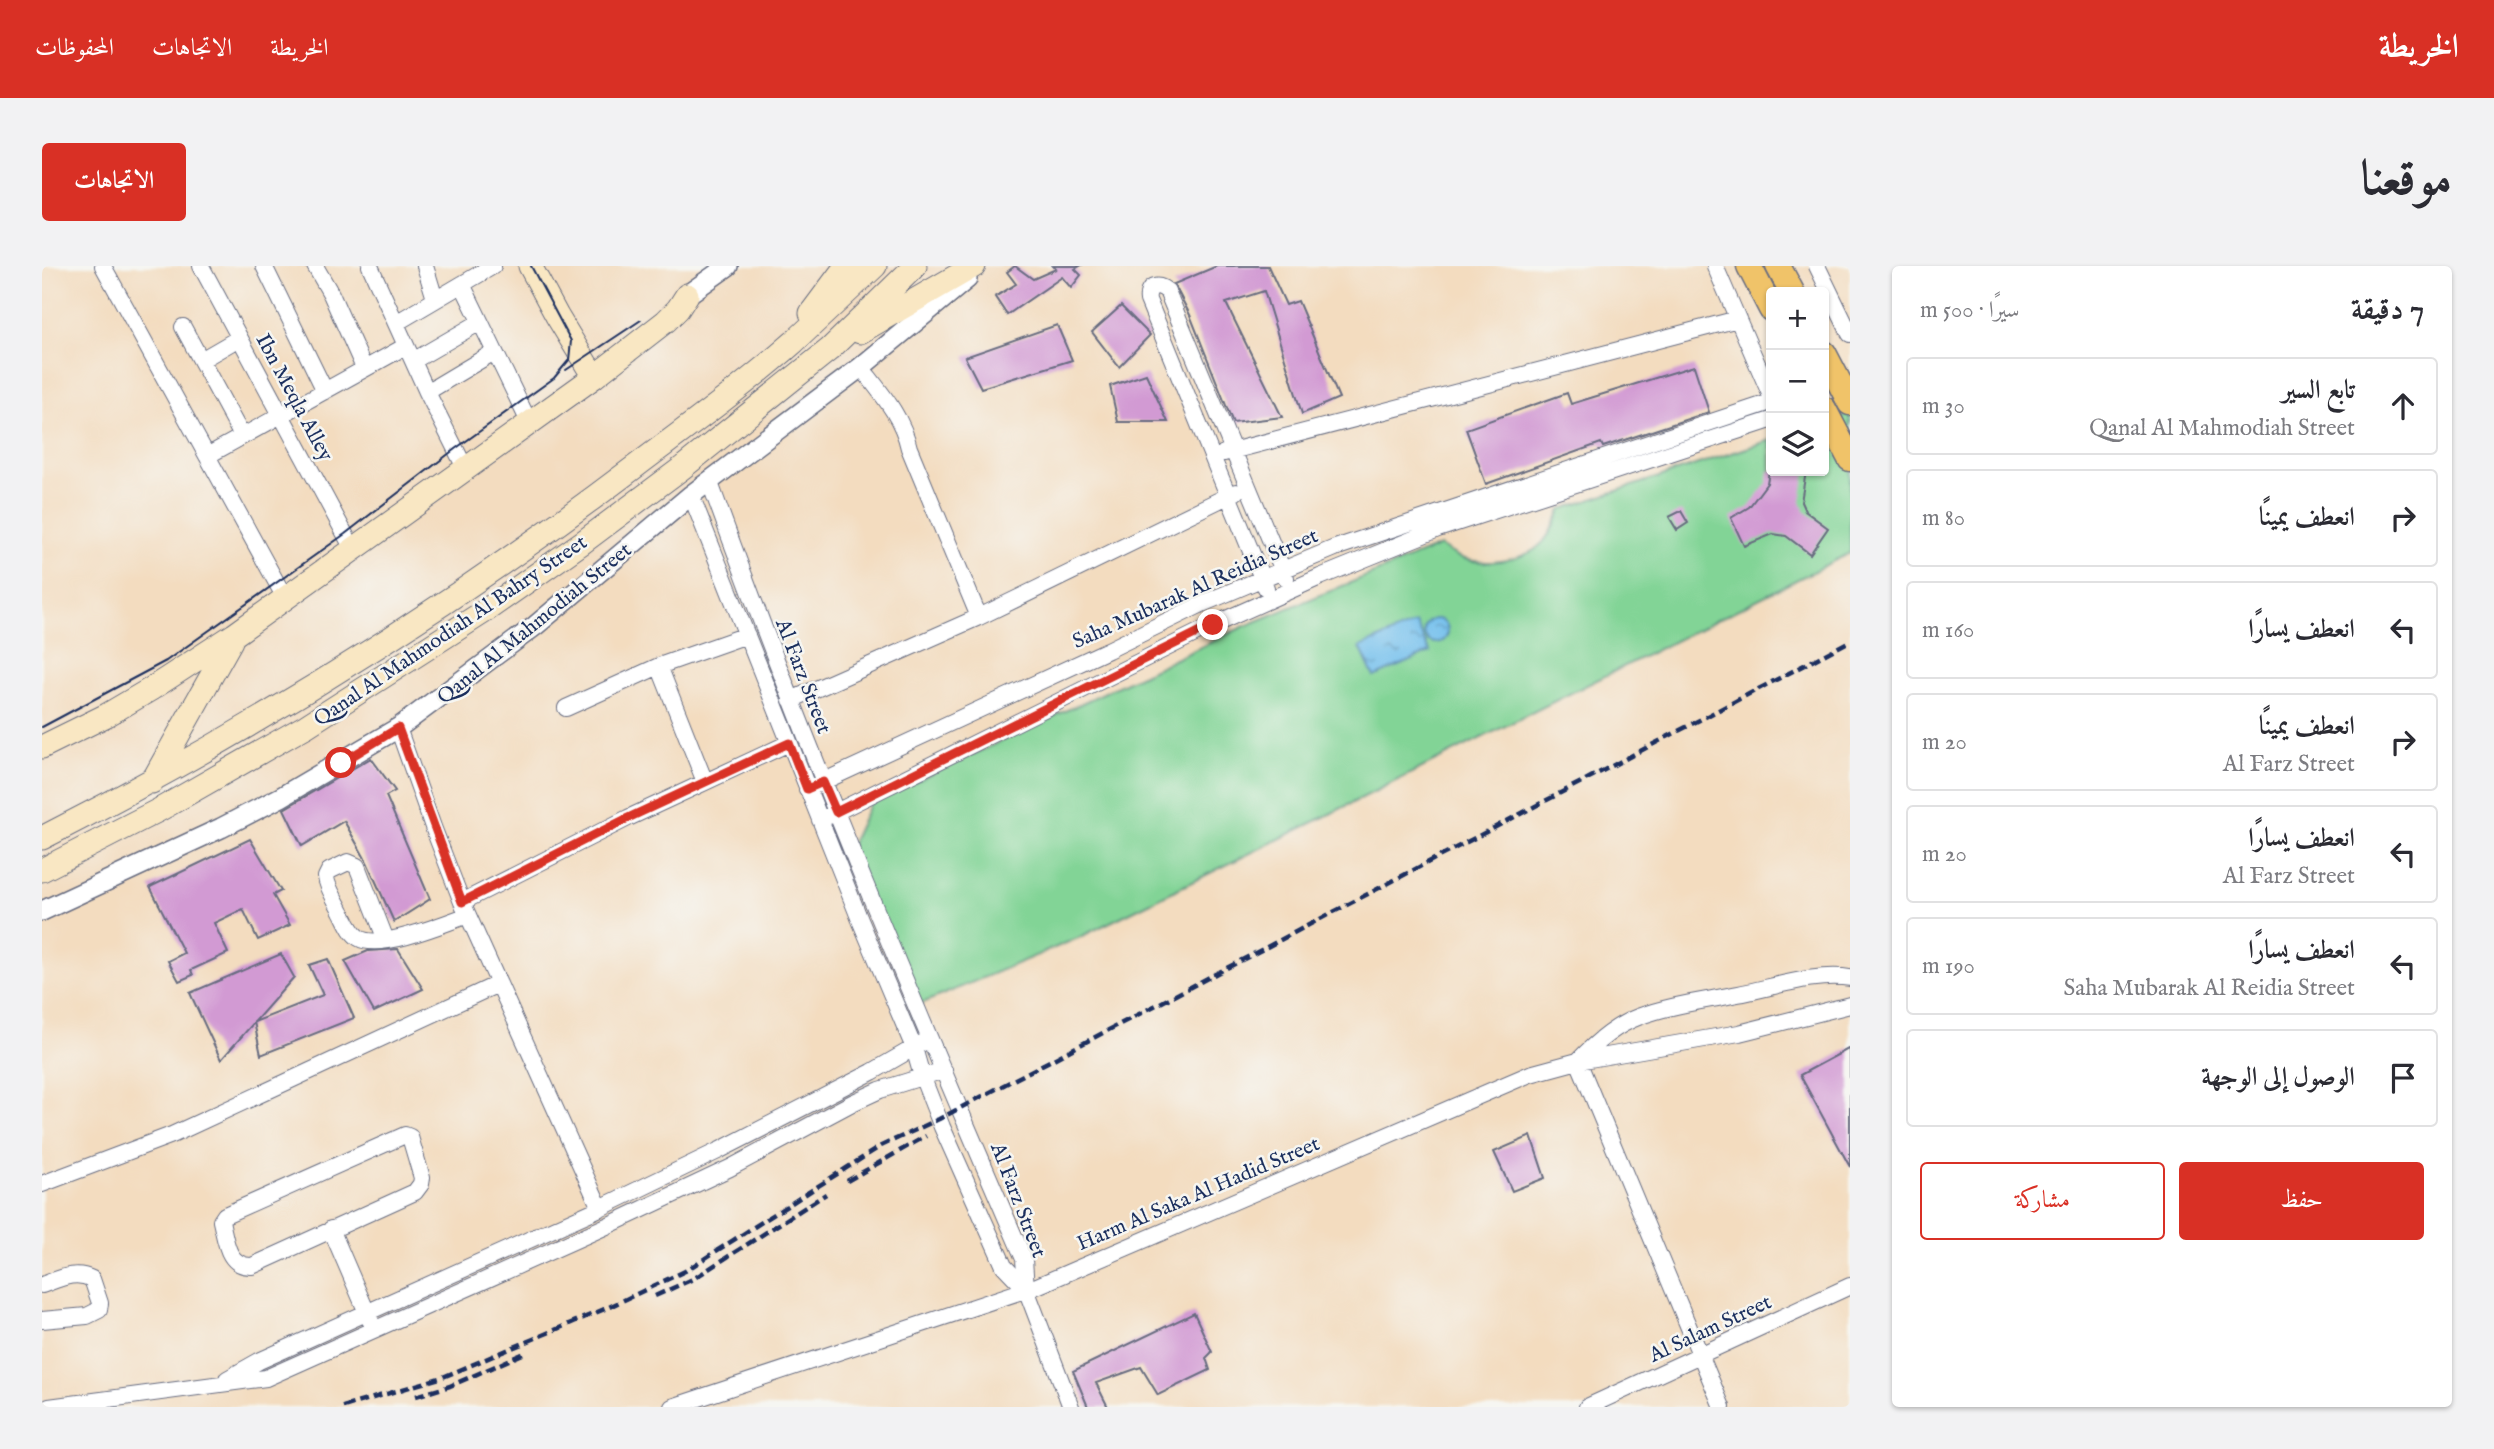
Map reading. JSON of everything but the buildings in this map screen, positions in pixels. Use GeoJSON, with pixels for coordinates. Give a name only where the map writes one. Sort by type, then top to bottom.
{"type":"FeatureCollection","features":[{"type":"Feature","properties":{"kind":"main road"},"geometry":{"type":"LineString","coordinates":[[530,266],[594,377]]}},
{"type":"Feature","properties":{"kind":"main road"},"geometry":{"type":"LineString","coordinates":[[793,342],[808,315],[846,266]]}},
{"type":"Feature","properties":{"kind":"main road","name":"Qanal Al Mahmodiah Al Bahry Street"},"geometry":{"type":"LineString","coordinates":[[42,838],[152,782],[337,673],[487,574],[618,480],[793,342],[875,266]]}},
{"type":"Feature","properties":{"kind":"main road"},"geometry":{"type":"LineString","coordinates":[[830,349],[915,266]]}},
{"type":"Feature","properties":{"kind":"main road"},"geometry":{"type":"LineString","coordinates":[[830,349],[974,266]]}},
{"type":"Feature","properties":{"kind":"main road"},"geometry":{"type":"LineString","coordinates":[[1749,266],[1766,299]]}},
{"type":"Feature","properties":{"kind":"main road"},"geometry":{"type":"LineString","coordinates":[[1778,266],[1789,287]]}},
{"type":"Feature","properties":{"kind":"main road"},"geometry":{"type":"LineString","coordinates":[[42,747],[129,702],[234,635],[594,377],[666,321],[687,295]]}},
{"type":"Feature","properties":{"kind":"main road","name":"Qanal Al Mahmodiah Al Bahry Street"},"geometry":{"type":"LineString","coordinates":[[42,870],[159,810],[306,726],[482,613],[682,468],[830,349]]}},
{"type":"Feature","properties":{"kind":"main road"},"geometry":{"type":"LineString","coordinates":[[1829,363],[1850,403]]}},
{"type":"Feature","properties":{"kind":"main road"},"geometry":{"type":"LineString","coordinates":[[1826,413],[1850,460]]}},
{"type":"Feature","properties":{"kind":"main road"},"geometry":{"type":"LineString","coordinates":[[152,782],[234,635]]}},
{"type":"Feature","properties":{"kind":"street"},"geometry":{"type":"LineString","coordinates":[[103,266],[285,598]]}},
{"type":"Feature","properties":{"kind":"street","name":"Ibn Meqla Alley"},"geometry":{"type":"LineString","coordinates":[[201,266],[353,549]]}},
{"type":"Feature","properties":{"kind":"street"},"geometry":{"type":"LineString","coordinates":[[264,266],[325,391]]}},
{"type":"Feature","properties":{"kind":"street"},"geometry":{"type":"LineString","coordinates":[[315,266],[331,294],[364,368]]}},
{"type":"Feature","properties":{"kind":"street"},"geometry":{"type":"LineString","coordinates":[[370,266],[465,468]]}},
{"type":"Feature","properties":{"kind":"street"},"geometry":{"type":"LineString","coordinates":[[425,266],[435,299]]}},
{"type":"Feature","properties":{"kind":"street","name":"Qanal Al Mahmodiah Street"},"geometry":{"type":"LineString","coordinates":[[42,911],[221,828],[281,797],[398,728],[535,626],[709,480],[861,366],[982,266]]}},
{"type":"Feature","properties":{"kind":"street"},"geometry":{"type":"LineString","coordinates":[[1715,266],[1766,384]]}},
{"type":"Feature","properties":{"kind":"street"},"geometry":{"type":"LineString","coordinates":[[1817,266],[1843,302],[1850,334]]}},
{"type":"Feature","properties":{"kind":"street"},"geometry":{"type":"LineString","coordinates":[[687,295],[726,267]]}},
{"type":"Feature","properties":{"kind":"street"},"geometry":{"type":"LineString","coordinates":[[396,323],[485,268]]}},
{"type":"Feature","properties":{"kind":"street"},"geometry":{"type":"LineString","coordinates":[[462,284],[529,422]]}},
{"type":"Feature","properties":{"kind":"street"},"geometry":{"type":"LineString","coordinates":[[1270,599],[1148,300],[1147,294],[1156,286],[1162,286],[1167,291],[1291,590]]}},
{"type":"Feature","properties":{"kind":"street"},"geometry":{"type":"LineString","coordinates":[[1212,456],[1738,319]]}},
{"type":"Feature","properties":{"kind":"street"},"geometry":{"type":"LineString","coordinates":[[207,456],[364,368],[409,353],[480,322]]}},
{"type":"Feature","properties":{"kind":"street"},"geometry":{"type":"LineString","coordinates":[[183,327],[243,436]]}},
{"type":"Feature","properties":{"kind":"street"},"geometry":{"type":"LineString","coordinates":[[201,360],[240,338]]}},
{"type":"Feature","properties":{"kind":"street"},"geometry":{"type":"LineString","coordinates":[[427,392],[494,352]]}},
{"type":"Feature","properties":{"kind":"street"},"geometry":{"type":"LineString","coordinates":[[861,366],[899,418],[979,617]]}},
{"type":"Feature","properties":{"kind":"street","name":"Saha Mubarak Al Reidia Street"},"geometry":{"type":"LineString","coordinates":[[807,789],[1204,603],[1335,548],[1766,404]]}},
{"type":"Feature","properties":{"kind":"street","name":"Saha Mubarak Al Reidia Street"},"geometry":{"type":"LineString","coordinates":[[820,820],[1201,631],[1438,528],[1766,422]]}},
{"type":"Feature","properties":{"kind":"street","name":"Al Farz Street"},"geometry":{"type":"LineString","coordinates":[[709,480],[823,782],[929,1039],[1024,1259],[1026,1289]]}},
{"type":"Feature","properties":{"kind":"street"},"geometry":{"type":"LineString","coordinates":[[791,699],[979,617],[1248,486]]}},
{"type":"Feature","properties":{"kind":"street","name":"Al Farz Street"},"geometry":{"type":"LineString","coordinates":[[691,495],[807,789],[914,1048],[922,1076],[1004,1266],[1026,1289]]}},
{"type":"Feature","properties":{"kind":"street"},"geometry":{"type":"LineString","coordinates":[[566,708],[744,628],[758,615]]}},
{"type":"Feature","properties":{"kind":"street"},"geometry":{"type":"LineString","coordinates":[[659,666],[705,782]]}},
{"type":"Feature","properties":{"kind":"street"},"geometry":{"type":"LineString","coordinates":[[398,728],[465,909],[600,1208]]}},
{"type":"Feature","properties":{"kind":"street"},"geometry":{"type":"LineString","coordinates":[[386,940],[356,866],[348,862],[329,871],[326,881],[354,934],[369,942],[386,940],[412,935],[465,909],[628,818],[789,743]]}},
{"type":"Feature","properties":{"kind":"street","name":"Harm Al Saka Al Hadid Street"},"geometry":{"type":"LineString","coordinates":[[1578,1061],[1595,1043],[1616,1028],[1639,1017],[1821,978],[1850,978]]}},
{"type":"Feature","properties":{"kind":"street"},"geometry":{"type":"LineString","coordinates":[[42,1184],[172,1135],[498,984]]}},
{"type":"Feature","properties":{"kind":"street","name":"Harm Al Saka Al Hadid Street"},"geometry":{"type":"LineString","coordinates":[[672,1407],[1026,1289],[1530,1074],[1578,1061],[1739,1033],[1850,1004]]}},
{"type":"Feature","properties":{"kind":"street"},"geometry":{"type":"LineString","coordinates":[[222,1382],[259,1361],[600,1208],[720,1150],[872,1072],[929,1039]]}},
{"type":"Feature","properties":{"kind":"street"},"geometry":{"type":"LineString","coordinates":[[1578,1061],[1722,1407]]}},
{"type":"Feature","properties":{"kind":"street"},"geometry":{"type":"LineString","coordinates":[[49,1407],[266,1378],[718,1174],[880,1090],[944,1070]]}},
{"type":"Feature","properties":{"kind":"street"},"geometry":{"type":"LineString","coordinates":[[872,1072],[880,1090]]}},
{"type":"Feature","properties":{"kind":"street"},"geometry":{"type":"LineString","coordinates":[[843,1086],[852,1103]]}},
{"type":"Feature","properties":{"kind":"street"},"geometry":{"type":"LineString","coordinates":[[401,1136],[410,1137],[422,1178],[419,1188],[331,1229],[252,1266],[242,1266],[233,1260],[221,1221],[231,1211],[401,1136]]}},
{"type":"Feature","properties":{"kind":"street"},"geometry":{"type":"LineString","coordinates":[[331,1229],[376,1330]]}},
{"type":"Feature","properties":{"kind":"street"},"geometry":{"type":"LineString","coordinates":[[42,1285],[72,1275],[85,1276],[92,1279],[100,1303],[99,1310],[87,1316],[42,1320]]}},
{"type":"Feature","properties":{"kind":"street","name":"Al Salam Street"},"geometry":{"type":"LineString","coordinates":[[1587,1407],[1850,1286]]}},
{"type":"Feature","properties":{"kind":"street"},"geometry":{"type":"LineString","coordinates":[[1026,1289],[1071,1407]]}},
{"type":"Feature","properties":{"kind":"green space"},"geometry":{"type":"Polygon","coordinates":[[[1850,414],[1850,553],[1078,938],[916,1006],[848,850],[870,803],[1245,626],[1440,546],[1468,560],[1497,561],[1517,557],[1534,550],[1543,542],[1562,509],[1766,442],[1766,476],[1829,476],[1829,421],[1850,414]]]}},
{"type":"Feature","properties":{"kind":"water"},"geometry":{"type":"Polygon","coordinates":[[[1436,619],[1444,623],[1448,631],[1444,639],[1436,643],[1428,639],[1424,631],[1428,623],[1436,619]]]}},
{"type":"Feature","properties":{"kind":"water"},"geometry":{"type":"Polygon","coordinates":[[[1416,623],[1430,652],[1374,677],[1360,647],[1416,623]]]}},
{"type":"Feature","properties":{"kind":"tram line"},"geometry":{"type":"LineString","coordinates":[[42,727],[166,661],[345,534],[455,449],[554,378],[569,360],[571,341],[531,266]]}},
{"type":"Feature","properties":{"kind":"tram line"},"geometry":{"type":"LineString","coordinates":[[566,370],[641,320]]}},
{"type":"Feature","properties":{"kind":"railway"},"geometry":{"type":"LineString","coordinates":[[343,1407],[443,1377],[607,1308],[685,1271],[881,1146],[939,1119],[1850,641]]}},
{"type":"Feature","properties":{"kind":"railway"},"geometry":{"type":"LineString","coordinates":[[847,1181],[926,1136]]}},
{"type":"Feature","properties":{"kind":"railway"},"geometry":{"type":"LineString","coordinates":[[655,1296],[693,1279],[826,1194]]}},
{"type":"Feature","properties":{"kind":"railway"},"geometry":{"type":"LineString","coordinates":[[416,1396],[450,1386],[527,1352]]}},
{"type":"Feature","properties":{"kind":"route"},"geometry":{"type":"LineString","coordinates":[[341,763],[398,728],[462,902],[628,818],[789,743],[807,789],[823,782],[836,812],[1213,625]]}}]}
